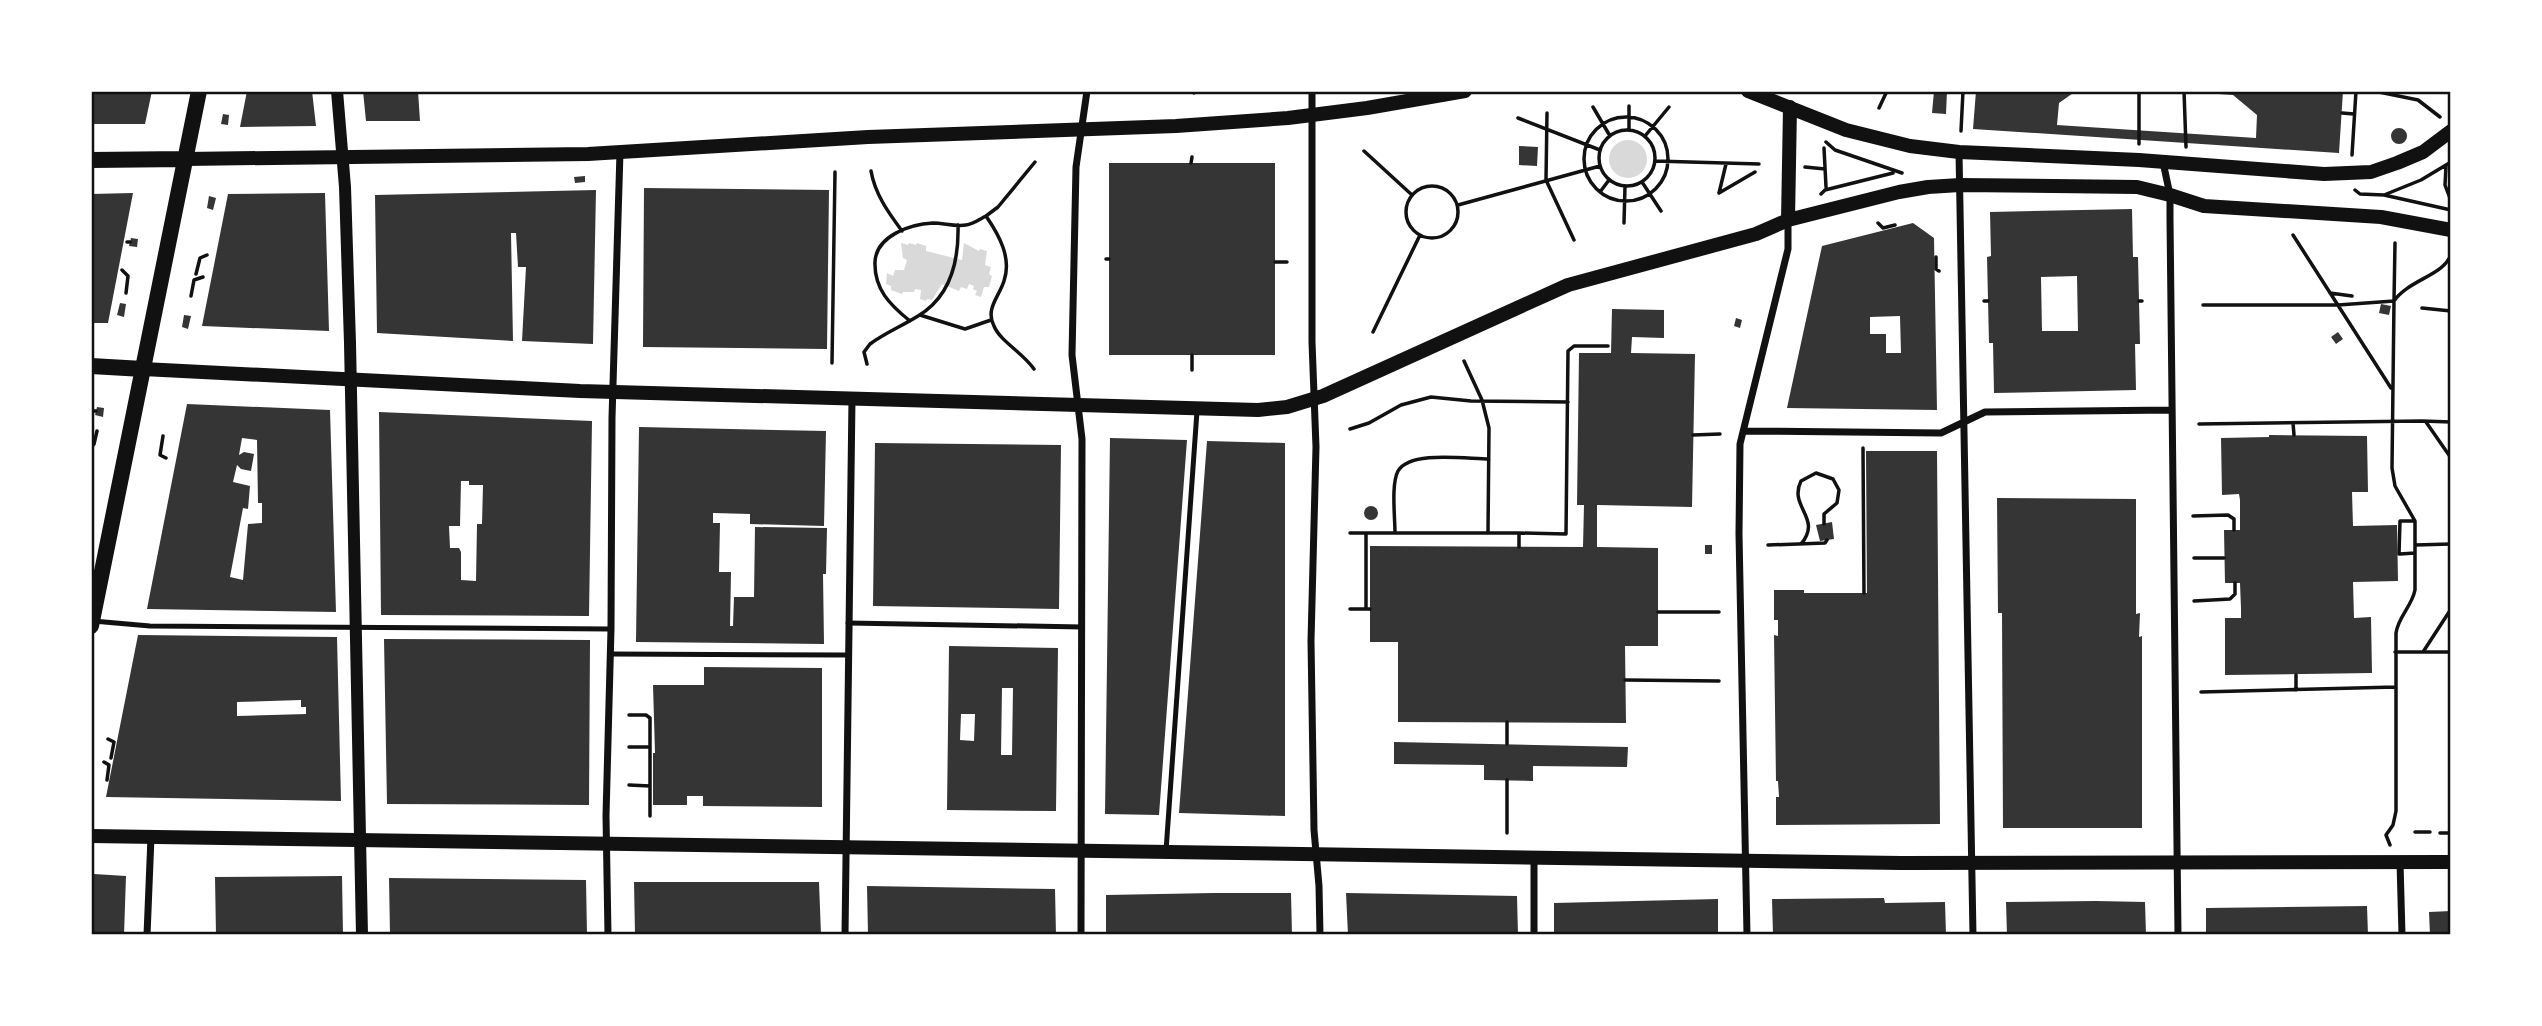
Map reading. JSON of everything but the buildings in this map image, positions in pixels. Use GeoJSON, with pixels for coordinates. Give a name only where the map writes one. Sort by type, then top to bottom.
{"type":"FeatureCollection","features":[{"type":"Feature","properties":{"kind":"main road"},"geometry":{"type":"LineString","coordinates":[[92,624],[199,91]]}},
{"type":"Feature","properties":{"kind":"main road"},"geometry":{"type":"LineString","coordinates":[[91,160],[588,154],[867,137],[1175,126],[1312,115],[1465,91]]}},
{"type":"Feature","properties":{"kind":"main road"},"geometry":{"type":"LineString","coordinates":[[1748,91],[1865,136],[1910,146],[1959,152],[2163,162],[2324,174],[2371,172],[2423,152],[2451,131]]}},
{"type":"Feature","properties":{"kind":"main road"},"geometry":{"type":"LineString","coordinates":[[1788,220],[1790,107]]}},
{"type":"Feature","properties":{"kind":"main road"},"geometry":{"type":"LineString","coordinates":[[91,366],[613,392],[1270,409],[1314,400],[1568,285],[1756,234],[1788,220],[1899,192],[1960,185],[2137,187],[2204,206],[2368,216],[2451,230]]}},
{"type":"Feature","properties":{"kind":"main road"},"geometry":{"type":"LineString","coordinates":[[91,836],[1747,862],[2451,862]]}},
{"type":"Feature","properties":{"kind":"street"},"geometry":{"type":"LineString","coordinates":[[337,91],[343,156],[351,379],[362,935]]}},
{"type":"Feature","properties":{"kind":"street"},"geometry":{"type":"LineString","coordinates":[[1081,935],[1082,439],[1073,355],[1076,167],[1087,91]]}},
{"type":"Feature","properties":{"kind":"street"},"geometry":{"type":"LineString","coordinates":[[1312,91],[1312,342],[1316,530],[1311,641],[1314,830],[1320,935]]}},
{"type":"Feature","properties":{"kind":"street"},"geometry":{"type":"LineString","coordinates":[[608,935],[613,392],[620,152]]}},
{"type":"Feature","properties":{"kind":"street"},"geometry":{"type":"LineString","coordinates":[[1959,152],[1973,935]]}},
{"type":"Feature","properties":{"kind":"street"},"geometry":{"type":"LineString","coordinates":[[2163,162],[2170,195],[2178,935]]}},
{"type":"Feature","properties":{"kind":"street"},"geometry":{"type":"LineString","coordinates":[[1747,935],[1739,534],[1740,444],[1787,249],[1788,220]]}},
{"type":"Feature","properties":{"kind":"street"},"geometry":{"type":"LineString","coordinates":[[845,935],[844,846],[852,399]]}},
{"type":"Feature","properties":{"kind":"street"},"geometry":{"type":"LineString","coordinates":[[1744,431],[1941,433],[1985,412],[2172,410]]}},
{"type":"Feature","properties":{"kind":"street"},"geometry":{"type":"LineString","coordinates":[[147,935],[151,837]]}},
{"type":"Feature","properties":{"kind":"street"},"geometry":{"type":"LineString","coordinates":[[1534,859],[1534,935]]}},
{"type":"Feature","properties":{"kind":"street"},"geometry":{"type":"LineString","coordinates":[[2400,862],[2402,935]]}},
{"type":"Feature","properties":{"kind":"lane"},"geometry":{"type":"LineString","coordinates":[[1166,851],[1197,409]]}},
{"type":"Feature","properties":{"kind":"lane"},"geometry":{"type":"LineString","coordinates":[[848,623],[1082,627]]}},
{"type":"Feature","properties":{"kind":"lane"},"geometry":{"type":"LineString","coordinates":[[92,624],[611,629]]}},
{"type":"Feature","properties":{"kind":"lane"},"geometry":{"type":"LineString","coordinates":[[611,654],[847,654]]}},
{"type":"Feature","properties":{"kind":"path"},"geometry":{"type":"LineString","coordinates":[[1879,108],[1887,91]]}},
{"type":"Feature","properties":{"kind":"path"},"geometry":{"type":"LineString","coordinates":[[1961,131],[1963,91]]}},
{"type":"Feature","properties":{"kind":"path"},"geometry":{"type":"LineString","coordinates":[[2138,91],[2138,144]]}},
{"type":"Feature","properties":{"kind":"path"},"geometry":{"type":"LineString","coordinates":[[2184,91],[2186,147]]}},
{"type":"Feature","properties":{"kind":"path"},"geometry":{"type":"LineString","coordinates":[[2352,159],[2356,91]]}},
{"type":"Feature","properties":{"kind":"path"},"geometry":{"type":"LineString","coordinates":[[2374,91],[2418,100],[2440,117]]}},
{"type":"Feature","properties":{"kind":"path"},"geometry":{"type":"LineString","coordinates":[[1629,106],[1629,130]]}},
{"type":"Feature","properties":{"kind":"path"},"geometry":{"type":"LineString","coordinates":[[1593,107],[1610,136]]}},
{"type":"Feature","properties":{"kind":"path"},"geometry":{"type":"LineString","coordinates":[[1644,136],[1669,107]]}},
{"type":"Feature","properties":{"kind":"path"},"geometry":{"type":"LineString","coordinates":[[1547,113],[1546,180],[1574,240]]}},
{"type":"Feature","properties":{"kind":"path"},"geometry":{"type":"LineString","coordinates":[[2342,113],[2354,114]]}},
{"type":"Feature","properties":{"kind":"path"},"geometry":{"type":"LineString","coordinates":[[1629,116],[1653,125],[1663,136],[1668,161],[1666,174],[1650,194],[1637,200],[1611,199],[1600,193],[1591,183],[1583,158],[1591,132],[1603,123],[1615,117],[1629,116]]}},
{"type":"Feature","properties":{"kind":"path"},"geometry":{"type":"LineString","coordinates":[[1518,118],[1600,150]]}},
{"type":"Feature","properties":{"kind":"path"},"geometry":{"type":"LineString","coordinates":[[1629,130],[1644,136],[1651,144],[1655,161],[1653,170],[1642,182],[1625,186],[1609,180],[1600,166],[1600,150],[1610,136],[1629,130]]}},
{"type":"Feature","properties":{"kind":"path"},"geometry":{"type":"LineString","coordinates":[[1824,148],[1826,187]]}},
{"type":"Feature","properties":{"kind":"path"},"geometry":{"type":"LineString","coordinates":[[1364,151],[1412,195]]}},
{"type":"Feature","properties":{"kind":"path"},"geometry":{"type":"LineString","coordinates":[[1191,163],[1192,157]]}},
{"type":"Feature","properties":{"kind":"path"},"geometry":{"type":"LineString","coordinates":[[1655,161],[1759,164]]}},
{"type":"Feature","properties":{"kind":"path"},"geometry":{"type":"LineString","coordinates":[[910,321],[880,291],[874,270],[879,247],[885,240],[902,231],[929,223],[967,225],[986,216],[998,206],[1035,162]]}},
{"type":"Feature","properties":{"kind":"path"},"geometry":{"type":"LineString","coordinates":[[2384,195],[2421,180],[2451,162]]}},
{"type":"Feature","properties":{"kind":"path"},"geometry":{"type":"LineString","coordinates":[[1727,164],[1719,193],[1755,173]]}},
{"type":"Feature","properties":{"kind":"path"},"geometry":{"type":"LineString","coordinates":[[1458,205],[1600,166]]}},
{"type":"Feature","properties":{"kind":"path"},"geometry":{"type":"LineString","coordinates":[[2446,166],[2445,185],[2451,201]]}},
{"type":"Feature","properties":{"kind":"path"},"geometry":{"type":"LineString","coordinates":[[1812,168],[1825,169]]}},
{"type":"Feature","properties":{"kind":"path"},"geometry":{"type":"LineString","coordinates":[[871,171],[878,195],[902,231]]}},
{"type":"Feature","properties":{"kind":"path"},"geometry":{"type":"LineString","coordinates":[[832,363],[835,172]]}},
{"type":"Feature","properties":{"kind":"path"},"geometry":{"type":"LineString","coordinates":[[1600,193],[1609,180]]}},
{"type":"Feature","properties":{"kind":"path"},"geometry":{"type":"LineString","coordinates":[[1642,182],[1661,211]]}},
{"type":"Feature","properties":{"kind":"path"},"geometry":{"type":"LineString","coordinates":[[1434,185],[1449,191],[1458,205],[1458,220],[1449,233],[1435,238],[1420,235],[1413,230],[1406,217],[1406,209],[1412,195],[1418,189],[1434,185]]}},
{"type":"Feature","properties":{"kind":"path"},"geometry":{"type":"LineString","coordinates":[[1624,223],[1625,186]]}},
{"type":"Feature","properties":{"kind":"path"},"geometry":{"type":"LineString","coordinates":[[2355,188],[2360,194],[2384,195],[2451,210]]}},
{"type":"Feature","properties":{"kind":"path"},"geometry":{"type":"LineString","coordinates":[[986,216],[1002,244],[1006,261],[1005,279],[992,305],[992,320],[999,334],[1022,353],[1034,369]]}},
{"type":"Feature","properties":{"kind":"path"},"geometry":{"type":"LineString","coordinates":[[1878,223],[1883,228],[1895,225]]}},
{"type":"Feature","properties":{"kind":"path"},"geometry":{"type":"LineString","coordinates":[[867,364],[864,352],[870,344],[920,315],[935,303],[947,286],[957,258],[958,225]]}},
{"type":"Feature","properties":{"kind":"path"},"geometry":{"type":"LineString","coordinates":[[1373,332],[1420,235]]}},
{"type":"Feature","properties":{"kind":"path"},"geometry":{"type":"LineString","coordinates":[[2293,235],[2392,390]]}},
{"type":"Feature","properties":{"kind":"path"},"geometry":{"type":"LineString","coordinates":[[2386,839],[2395,821],[2396,633],[2399,619],[2414,595],[2415,553],[2415,521],[2393,478],[2395,243]]}},
{"type":"Feature","properties":{"kind":"path"},"geometry":{"type":"LineString","coordinates":[[2203,304],[2386,303],[2394,301],[2403,290],[2446,264],[2451,254]]}},
{"type":"Feature","properties":{"kind":"path"},"geometry":{"type":"LineString","coordinates":[[196,274],[200,258],[207,255]]}},
{"type":"Feature","properties":{"kind":"path"},"geometry":{"type":"LineString","coordinates":[[1936,257],[1936,269],[1939,271]]}},
{"type":"Feature","properties":{"kind":"path"},"geometry":{"type":"LineString","coordinates":[[1275,262],[1287,262]]}},
{"type":"Feature","properties":{"kind":"path"},"geometry":{"type":"LineString","coordinates":[[122,270],[128,276],[126,293]]}},
{"type":"Feature","properties":{"kind":"path"},"geometry":{"type":"LineString","coordinates":[[191,296],[194,280],[202,277]]}},
{"type":"Feature","properties":{"kind":"path"},"geometry":{"type":"LineString","coordinates":[[2330,293],[2352,296]]}},
{"type":"Feature","properties":{"kind":"path"},"geometry":{"type":"LineString","coordinates":[[2422,308],[2450,311],[2451,303]]}},
{"type":"Feature","properties":{"kind":"path"},"geometry":{"type":"LineString","coordinates":[[920,315],[965,329],[992,320]]}},
{"type":"Feature","properties":{"kind":"path"},"geometry":{"type":"LineString","coordinates":[[1350,533],[1566,534],[1568,351],[1570,347],[1608,346]]}},
{"type":"Feature","properties":{"kind":"path"},"geometry":{"type":"LineString","coordinates":[[1192,355],[1192,370]]}},
{"type":"Feature","properties":{"kind":"path"},"geometry":{"type":"LineString","coordinates":[[1464,361],[1482,400],[1489,428],[1488,533]]}},
{"type":"Feature","properties":{"kind":"path"},"geometry":{"type":"LineString","coordinates":[[1350,429],[1363,426],[1394,408],[1419,399],[1443,397],[1568,402]]}},
{"type":"Feature","properties":{"kind":"path"},"geometry":{"type":"LineString","coordinates":[[2425,421],[2451,458]]}},
{"type":"Feature","properties":{"kind":"path"},"geometry":{"type":"LineString","coordinates":[[2199,424],[2451,422]]}},
{"type":"Feature","properties":{"kind":"path"},"geometry":{"type":"LineString","coordinates":[[2294,423],[2294,435]]}},
{"type":"Feature","properties":{"kind":"path"},"geometry":{"type":"LineString","coordinates":[[91,448],[97,431]]}},
{"type":"Feature","properties":{"kind":"path"},"geometry":{"type":"LineString","coordinates":[[1693,435],[1720,434]]}},
{"type":"Feature","properties":{"kind":"path"},"geometry":{"type":"LineString","coordinates":[[163,436],[160,455],[166,458]]}},
{"type":"Feature","properties":{"kind":"path"},"geometry":{"type":"LineString","coordinates":[[1863,448],[1864,593]]}},
{"type":"Feature","properties":{"kind":"path"},"geometry":{"type":"LineString","coordinates":[[1395,533],[1395,483],[1397,472],[1404,465],[1422,458],[1489,459]]}},
{"type":"Feature","properties":{"kind":"path"},"geometry":{"type":"LineString","coordinates":[[1801,544],[1809,530],[1796,493],[1801,481],[1816,473],[1833,479],[1839,491],[1837,503],[1824,514],[1824,524]]}},
{"type":"Feature","properties":{"kind":"path"},"geometry":{"type":"LineString","coordinates":[[2193,516],[2228,515],[2234,519],[2234,530]]}},
{"type":"Feature","properties":{"kind":"path"},"geometry":{"type":"LineString","coordinates":[[2415,521],[2400,521],[2398,554],[2415,553]]}},
{"type":"Feature","properties":{"kind":"path"},"geometry":{"type":"LineString","coordinates":[[1350,609],[1368,609],[1366,533]]}},
{"type":"Feature","properties":{"kind":"path"},"geometry":{"type":"LineString","coordinates":[[1519,533],[1519,547]]}},
{"type":"Feature","properties":{"kind":"path"},"geometry":{"type":"LineString","coordinates":[[1768,545],[1825,543],[1828,540]]}},
{"type":"Feature","properties":{"kind":"path"},"geometry":{"type":"LineString","coordinates":[[2415,545],[2451,544]]}},
{"type":"Feature","properties":{"kind":"path"},"geometry":{"type":"LineString","coordinates":[[2194,558],[2224,558]]}},
{"type":"Feature","properties":{"kind":"path"},"geometry":{"type":"LineString","coordinates":[[2194,601],[2230,599],[2235,594],[2235,583]]}},
{"type":"Feature","properties":{"kind":"path"},"geometry":{"type":"LineString","coordinates":[[2423,652],[2451,609]]}},
{"type":"Feature","properties":{"kind":"path"},"geometry":{"type":"LineString","coordinates":[[1658,612],[1718,612]]}},
{"type":"Feature","properties":{"kind":"path"},"geometry":{"type":"LineString","coordinates":[[2395,652],[2451,652]]}},
{"type":"Feature","properties":{"kind":"path"},"geometry":{"type":"LineString","coordinates":[[2296,690],[2297,675]]}},
{"type":"Feature","properties":{"kind":"path"},"geometry":{"type":"LineString","coordinates":[[1625,680],[1719,681]]}},
{"type":"Feature","properties":{"kind":"path"},"geometry":{"type":"LineString","coordinates":[[2201,692],[2396,687]]}},
{"type":"Feature","properties":{"kind":"path"},"geometry":{"type":"LineString","coordinates":[[629,715],[646,715],[650,718],[650,816]]}},
{"type":"Feature","properties":{"kind":"path"},"geometry":{"type":"LineString","coordinates":[[1507,722],[1507,744]]}},
{"type":"Feature","properties":{"kind":"path"},"geometry":{"type":"LineString","coordinates":[[108,739],[114,742],[111,758]]}},
{"type":"Feature","properties":{"kind":"path"},"geometry":{"type":"LineString","coordinates":[[629,747],[650,747]]}},
{"type":"Feature","properties":{"kind":"path"},"geometry":{"type":"LineString","coordinates":[[104,762],[109,765],[107,780]]}},
{"type":"Feature","properties":{"kind":"path"},"geometry":{"type":"LineString","coordinates":[[1507,780],[1507,833]]}},
{"type":"Feature","properties":{"kind":"path"},"geometry":{"type":"LineString","coordinates":[[629,785],[650,786]]}},
{"type":"Feature","properties":{"kind":"path"},"geometry":{"type":"LineString","coordinates":[[2415,832],[2430,832]]}},
{"type":"Feature","properties":{"kind":"path"},"geometry":{"type":"LineString","coordinates":[[2440,833],[2451,833]]}},
{"type":"Feature","properties":{"kind":"shaded area"},"geometry":{"type":"Polygon","coordinates":[[[1628,140],[1642,145],[1647,159],[1642,173],[1628,178],[1614,173],[1609,159],[1614,145],[1628,140]]]}},
{"type":"Feature","properties":{"kind":"shaded area"},"geometry":{"type":"Polygon","coordinates":[[[901,243],[917,243],[926,246],[926,251],[962,260],[964,243],[979,251],[987,251],[985,265],[991,267],[989,274],[992,276],[989,287],[984,287],[981,297],[975,295],[977,291],[969,284],[967,289],[961,287],[959,291],[942,284],[932,300],[926,301],[920,299],[921,290],[915,289],[914,292],[902,294],[891,290],[891,286],[886,284],[887,273],[893,276],[895,270],[904,270],[907,260],[903,258],[901,243]]]}}]}
